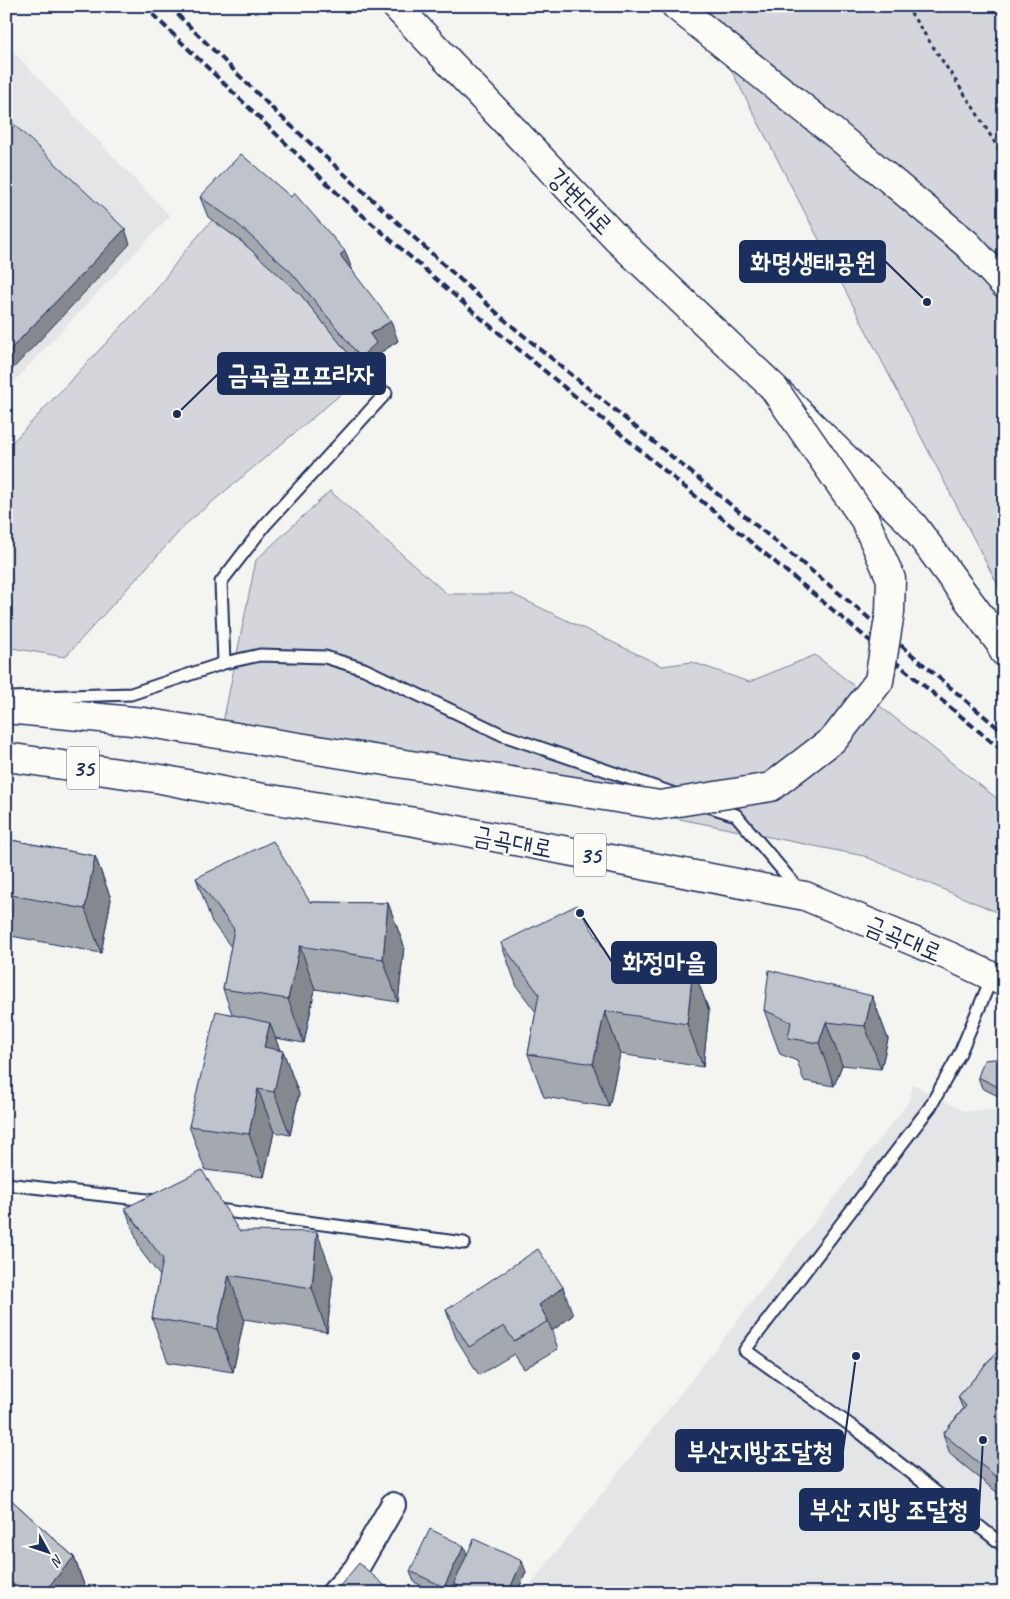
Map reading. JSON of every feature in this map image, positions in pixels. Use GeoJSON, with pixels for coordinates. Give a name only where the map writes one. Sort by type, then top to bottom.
{"type":"FeatureCollection","features":[{"type":"Feature","properties":{"kind":"main road","name":"강변대로"},"geometry":{"type":"LineString","coordinates":[[396,6],[617,239],[773,387]]}},
{"type":"Feature","properties":{"kind":"main road"},"geometry":{"type":"LineString","coordinates":[[676,6],[833,132],[967,244],[1004,284]]}},
{"type":"Feature","properties":{"kind":"main road"},"geometry":{"type":"LineString","coordinates":[[773,387],[913,525],[1000,643],[1004,652]]}},
{"type":"Feature","properties":{"kind":"main road"},"geometry":{"type":"LineString","coordinates":[[6,709],[143,722],[660,805],[771,787],[835,738],[879,681],[890,612],[891,579],[865,520],[773,387]]}},
{"type":"Feature","properties":{"kind":"main road","name":"금곡대로"},"geometry":{"type":"LineString","coordinates":[[6,757],[161,779],[232,793],[415,822],[804,896],[949,956],[998,980]]}},
{"type":"Feature","properties":{"kind":"street"},"geometry":{"type":"LineString","coordinates":[[334,1593],[356,1569],[394,1505]]}},
{"type":"Feature","properties":{"kind":"lane"},"geometry":{"type":"LineString","coordinates":[[224,663],[221,582],[265,525],[386,393]]}},
{"type":"Feature","properties":{"kind":"lane"},"geometry":{"type":"LineString","coordinates":[[6,699],[131,694],[224,663],[260,654],[325,657],[364,669],[503,735],[736,815],[804,896]]}},
{"type":"Feature","properties":{"kind":"lane"},"geometry":{"type":"LineString","coordinates":[[998,980],[930,1107],[745,1350],[857,1430],[1004,1546]]}},
{"type":"Feature","properties":{"kind":"lane"},"geometry":{"type":"LineString","coordinates":[[6,1184],[171,1204]]}},
{"type":"Feature","properties":{"kind":"lane"},"geometry":{"type":"LineString","coordinates":[[200,1207],[464,1243]]}},
{"type":"Feature","properties":{"kind":"path"},"geometry":{"type":"LineString","coordinates":[[906,6],[975,110],[1004,158]]}},
{"type":"Feature","properties":{"kind":"shaded area"},"geometry":{"type":"Polygon","coordinates":[[[698,6],[1004,6],[1004,597],[698,6]]]}},
{"type":"Feature","properties":{"kind":"shaded area"},"geometry":{"type":"Polygon","coordinates":[[[6,44],[170,216],[6,390],[6,44]]]}},
{"type":"Feature","properties":{"kind":"shaded area"},"geometry":{"type":"Polygon","coordinates":[[[213,219],[271,266],[300,294],[365,374],[187,523],[65,657],[6,647],[6,449],[155,291],[185,251],[213,219]]]}},
{"type":"Feature","properties":{"kind":"shaded area"},"geometry":{"type":"Polygon","coordinates":[[[330,491],[447,594],[512,594],[662,666],[692,662],[749,682],[815,655],[1004,804],[1004,915],[864,856],[570,797],[221,732],[256,560],[330,491]]]}},
{"type":"Feature","properties":{"kind":"shaded area"},"geometry":{"type":"Polygon","coordinates":[[[913,1084],[964,1111],[1004,1110],[1004,1593],[524,1593],[908,1103],[913,1084]]]}},
{"type":"Feature","properties":{"kind":"building"},"geometry":{"type":"Polygon","coordinates":[[[6,117],[125,229],[6,354],[6,117]]]}},
{"type":"Feature","properties":{"kind":"building"},"geometry":{"type":"Polygon","coordinates":[[[241,154],[291,197],[294,193],[345,251],[340,255],[391,321],[370,334],[376,343],[353,364],[350,359],[357,353],[292,273],[233,220],[200,197],[241,154]]]}},
{"type":"Feature","properties":{"kind":"building"},"geometry":{"type":"Polygon","coordinates":[[[6,839],[95,856],[85,909],[6,894],[6,839]]]}},
{"type":"Feature","properties":{"kind":"building"},"geometry":{"type":"Polygon","coordinates":[[[273,841],[310,902],[388,903],[383,959],[300,946],[288,999],[223,989],[234,929],[196,878],[273,841]]]}},
{"type":"Feature","properties":{"kind":"building"},"geometry":{"type":"Polygon","coordinates":[[[577,905],[615,967],[693,968],[687,1024],[605,1011],[593,1064],[528,1054],[539,994],[501,943],[577,905]]]}},
{"type":"Feature","properties":{"kind":"building"},"geometry":{"type":"Polygon","coordinates":[[[769,970],[872,996],[865,1026],[826,1022],[819,1043],[788,1038],[791,1022],[764,1010],[769,970]]]}},
{"type":"Feature","properties":{"kind":"building"},"geometry":{"type":"Polygon","coordinates":[[[216,1011],[270,1023],[264,1047],[283,1051],[274,1092],[258,1089],[249,1134],[189,1126],[216,1011]]]}},
{"type":"Feature","properties":{"kind":"building"},"geometry":{"type":"Polygon","coordinates":[[[1004,1058],[1004,1090],[978,1077],[984,1060],[1004,1058]]]}},
{"type":"Feature","properties":{"kind":"building"},"geometry":{"type":"Polygon","coordinates":[[[202,1170],[239,1231],[317,1232],[312,1288],[229,1275],[217,1329],[152,1318],[163,1259],[125,1208],[202,1170]]]}},
{"type":"Feature","properties":{"kind":"building"},"geometry":{"type":"Polygon","coordinates":[[[538,1249],[563,1287],[539,1305],[548,1321],[514,1341],[504,1326],[469,1347],[446,1310],[538,1249]]]}},
{"type":"Feature","properties":{"kind":"building"},"geometry":{"type":"Polygon","coordinates":[[[1004,1344],[1004,1483],[943,1434],[966,1406],[958,1397],[1004,1344]]]}},
{"type":"Feature","properties":{"kind":"building"},"geometry":{"type":"Polygon","coordinates":[[[6,1495],[74,1557],[43,1593],[23,1593],[6,1577],[6,1495]]]}},
{"type":"Feature","properties":{"kind":"building"},"geometry":{"type":"Polygon","coordinates":[[[430,1529],[464,1546],[444,1587],[410,1571],[430,1529]]]}},
{"type":"Feature","properties":{"kind":"building"},"geometry":{"type":"Polygon","coordinates":[[[474,1539],[522,1561],[508,1593],[473,1593],[454,1584],[474,1539]]]}},
{"type":"Feature","properties":{"kind":"building"},"geometry":{"type":"Polygon","coordinates":[[[359,1563],[393,1593],[334,1593],[359,1563]]]}},
{"type":"Feature","properties":{"kind":"railway"},"geometry":{"type":"LineString","coordinates":[[144,6],[337,193],[476,314],[1004,752]]}},
{"type":"Feature","properties":{"kind":"railway"},"geometry":{"type":"LineString","coordinates":[[169,6],[276,112],[507,322],[851,603],[1004,733]]}},
{"type":"Feature","properties":{"kind":"place","name":"화명생태공원"},"geometry":{"type":"Point","coordinates":[927,302]}},
{"type":"Feature","properties":{"kind":"place","name":"금곡골프프라자"},"geometry":{"type":"Point","coordinates":[177,414]}},
{"type":"Feature","properties":{"kind":"place","name":"화정마을"},"geometry":{"type":"Point","coordinates":[580,913]}},
{"type":"Feature","properties":{"kind":"place","name":"부산지방조달청"},"geometry":{"type":"Point","coordinates":[856,1356]}},
{"type":"Feature","properties":{"kind":"place","name":"부산 지방 조달청"},"geometry":{"type":"Point","coordinates":[983,1440]}}]}
